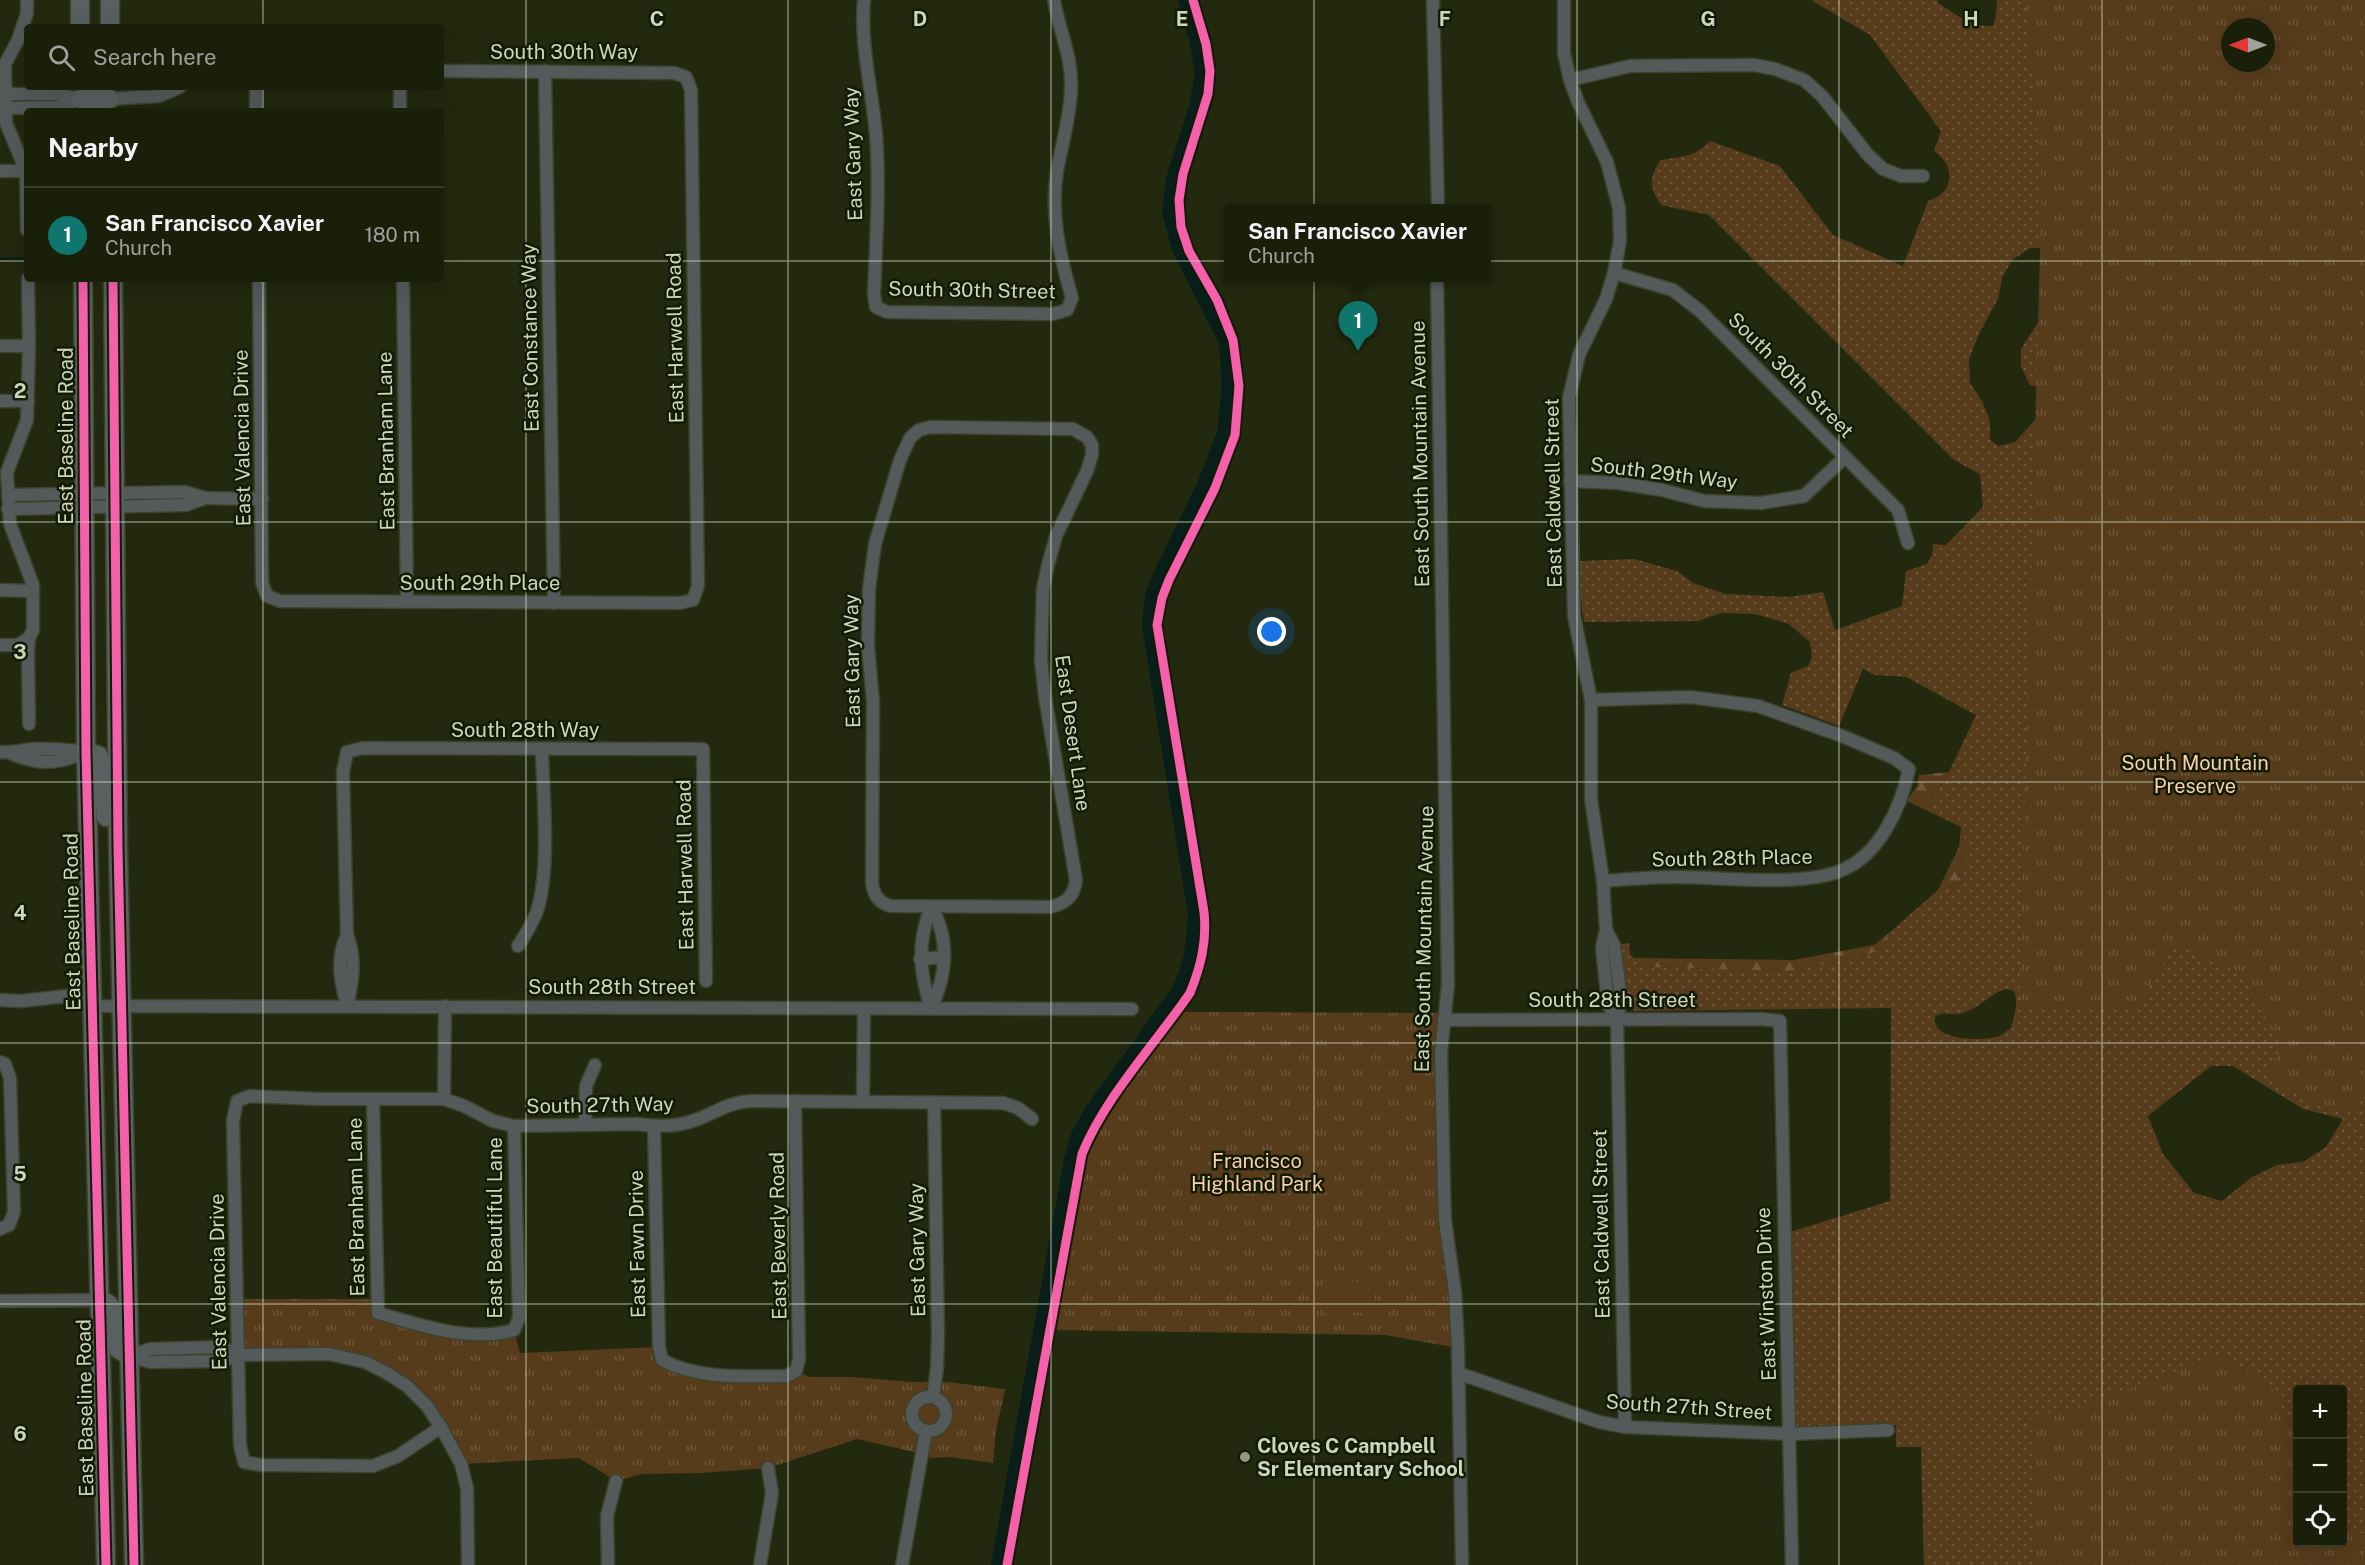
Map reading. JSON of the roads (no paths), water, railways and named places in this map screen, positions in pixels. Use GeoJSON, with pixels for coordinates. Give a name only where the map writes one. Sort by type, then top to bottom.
{"type":"FeatureCollection","features":[{"type":"Feature","properties":{"kind":"main road"},"geometry":{"type":"LineString","coordinates":[[80,0],[80,24]]}},
{"type":"Feature","properties":{"kind":"main road"},"geometry":{"type":"LineString","coordinates":[[110,0],[110,24]]}},
{"type":"Feature","properties":{"kind":"main road"},"geometry":{"type":"LineString","coordinates":[[81,99],[110,99]]}},
{"type":"Feature","properties":{"kind":"main road","name":"East Baseline Road"},"geometry":{"type":"LineString","coordinates":[[83,282],[86,752],[106,1565]]}},
{"type":"Feature","properties":{"kind":"main road"},"geometry":{"type":"LineString","coordinates":[[112,282],[118,847],[134,1565]]}},
{"type":"Feature","properties":{"kind":"main road"},"geometry":{"type":"LineString","coordinates":[[86,752],[98,755],[102,764],[106,818],[118,847]]}},
{"type":"Feature","properties":{"kind":"main road"},"geometry":{"type":"LineString","coordinates":[[100,1300],[118,1287],[128,1271]]}},
{"type":"Feature","properties":{"kind":"main road"},"geometry":{"type":"LineString","coordinates":[[100,1300],[108,1302],[112,1307],[116,1344],[118,1349],[129,1356]]}},
{"type":"Feature","properties":{"kind":"main road"},"geometry":{"type":"LineString","coordinates":[[102,1390],[114,1369],[129,1356]]}},
{"type":"Feature","properties":{"kind":"street"},"geometry":{"type":"LineString","coordinates":[[24,166],[6,123],[5,53],[18,40],[27,13],[27,0]]}},
{"type":"Feature","properties":{"kind":"street","name":"East Gary Way"},"geometry":{"type":"LineString","coordinates":[[864,0],[876,136],[878,189],[874,295],[876,307]]}},
{"type":"Feature","properties":{"kind":"street","name":"South 30th Street"},"geometry":{"type":"LineString","coordinates":[[876,307],[887,312],[1053,314],[1067,310],[1072,298],[1059,255],[1055,222],[1057,173],[1069,119],[1071,69],[1054,0]]}},
{"type":"Feature","properties":{"kind":"street"},"geometry":{"type":"LineString","coordinates":[[1432,0],[1438,204]]}},
{"type":"Feature","properties":{"kind":"street","name":"East Caldwell Street"},"geometry":{"type":"LineString","coordinates":[[1564,0],[1564,52],[1570,80],[1607,162],[1619,208],[1620,241],[1614,273],[1574,370],[1569,398],[1574,616],[1591,700],[1591,799],[1604,880],[1606,930],[1614,945],[1610,959],[1608,1004],[1617,1021],[1625,1427]]}},
{"type":"Feature","properties":{"kind":"street"},"geometry":{"type":"LineString","coordinates":[[1570,80],[1630,66],[1754,65],[1776,69],[1804,80],[1822,96],[1868,155],[1883,169],[1901,176],[1923,176]]}},
{"type":"Feature","properties":{"kind":"street","name":"South 30th Way"},"geometry":{"type":"LineString","coordinates":[[444,71],[674,73],[686,77]]}},
{"type":"Feature","properties":{"kind":"street","name":"East Constance Way"},"geometry":{"type":"LineString","coordinates":[[545,71],[554,603]]}},
{"type":"Feature","properties":{"kind":"street","name":"East Harwell Road"},"geometry":{"type":"LineString","coordinates":[[686,77],[691,90],[698,574],[698,586],[693,600]]}},
{"type":"Feature","properties":{"kind":"street"},"geometry":{"type":"LineString","coordinates":[[110,99],[159,96],[173,90]]}},
{"type":"Feature","properties":{"kind":"street"},"geometry":{"type":"LineString","coordinates":[[256,90],[256,108]]}},
{"type":"Feature","properties":{"kind":"street"},"geometry":{"type":"LineString","coordinates":[[400,90],[400,108]]}},
{"type":"Feature","properties":{"kind":"street"},"geometry":{"type":"LineString","coordinates":[[6,94],[58,106],[81,99]]}},
{"type":"Feature","properties":{"kind":"street"},"geometry":{"type":"LineString","coordinates":[[6,108],[35,101]]}},
{"type":"Feature","properties":{"kind":"street"},"geometry":{"type":"LineString","coordinates":[[0,171],[24,171]]}},
{"type":"Feature","properties":{"kind":"street","name":"South 30th Street"},"geometry":{"type":"LineString","coordinates":[[1614,273],[1673,290],[1691,304],[1898,510],[1908,543]]}},
{"type":"Feature","properties":{"kind":"street"},"geometry":{"type":"LineString","coordinates":[[28,282],[27,420],[8,472],[8,509],[10,524],[33,585],[33,630],[29,638],[29,724]]}},
{"type":"Feature","properties":{"kind":"street","name":"East Valencia Drive"},"geometry":{"type":"LineString","coordinates":[[259,282],[262,583],[267,596]]}},
{"type":"Feature","properties":{"kind":"street","name":"East Branham Lane"},"geometry":{"type":"LineString","coordinates":[[403,282],[407,602]]}},
{"type":"Feature","properties":{"kind":"street","name":"East South Mountain Avenue"},"geometry":{"type":"LineString","coordinates":[[1437,282],[1448,984],[1442,1053],[1445,1210],[1455,1292],[1462,1565]]}},
{"type":"Feature","properties":{"kind":"street"},"geometry":{"type":"LineString","coordinates":[[0,346],[29,346]]}},
{"type":"Feature","properties":{"kind":"street"},"geometry":{"type":"LineString","coordinates":[[0,401],[28,401]]}},
{"type":"Feature","properties":{"kind":"street","name":"East Desert Lane"},"geometry":{"type":"LineString","coordinates":[[919,430],[931,427],[1073,429],[1087,437],[1092,445],[1092,455],[1087,471],[1056,536],[1043,589],[1042,675],[1076,880],[1075,891],[1069,899],[1050,907],[931,907]]}},
{"type":"Feature","properties":{"kind":"street","name":"East Gary Way"},"geometry":{"type":"LineString","coordinates":[[919,430],[910,438],[900,460],[875,544],[869,588],[868,646],[873,702],[872,883],[873,893],[890,906],[931,907]]}},
{"type":"Feature","properties":{"kind":"street","name":"South 29th Way"},"geometry":{"type":"LineString","coordinates":[[1570,482],[1618,483],[1662,490],[1704,501],[1760,503],[1804,496],[1845,457]]}},
{"type":"Feature","properties":{"kind":"street"},"geometry":{"type":"LineString","coordinates":[[8,495],[39,494],[84,500]]}},
{"type":"Feature","properties":{"kind":"street"},"geometry":{"type":"LineString","coordinates":[[39,494],[39,509]]}},
{"type":"Feature","properties":{"kind":"street"},"geometry":{"type":"LineString","coordinates":[[8,509],[39,509],[84,500],[168,498],[186,505],[205,498],[262,499]]}},
{"type":"Feature","properties":{"kind":"street"},"geometry":{"type":"LineString","coordinates":[[0,590],[33,591]]}},
{"type":"Feature","properties":{"kind":"street","name":"South 29th Place"},"geometry":{"type":"LineString","coordinates":[[267,596],[280,601],[680,603],[693,600]]}},
{"type":"Feature","properties":{"kind":"street"},"geometry":{"type":"LineString","coordinates":[[0,645],[18,645],[29,638]]}},
{"type":"Feature","properties":{"kind":"street","name":"South 28th Place"},"geometry":{"type":"LineString","coordinates":[[1591,700],[1690,697],[1758,706],[1852,740],[1894,758],[1909,769],[1905,790],[1887,828],[1862,857],[1841,871],[1816,878],[1674,877],[1604,880]]}},
{"type":"Feature","properties":{"kind":"street","name":"South 28th Way"},"geometry":{"type":"LineString","coordinates":[[347,1006],[353,983],[353,950],[347,934],[343,772],[347,752],[363,748],[703,749]]}},
{"type":"Feature","properties":{"kind":"street","name":"East Harwell Road"},"geometry":{"type":"LineString","coordinates":[[703,749],[706,981]]}},
{"type":"Feature","properties":{"kind":"street"},"geometry":{"type":"LineString","coordinates":[[518,946],[536,912],[541,888],[544,860],[542,750]]}},
{"type":"Feature","properties":{"kind":"street"},"geometry":{"type":"LineString","coordinates":[[5,752],[30,761],[41,755],[65,762],[86,752]]}},
{"type":"Feature","properties":{"kind":"street"},"geometry":{"type":"LineString","coordinates":[[931,907],[940,923],[944,957],[939,991],[932,1008]]}},
{"type":"Feature","properties":{"kind":"street"},"geometry":{"type":"LineString","coordinates":[[931,907],[924,927],[920,959],[925,988],[932,1008]]}},
{"type":"Feature","properties":{"kind":"street"},"geometry":{"type":"LineString","coordinates":[[920,959],[944,957]]}},
{"type":"Feature","properties":{"kind":"street"},"geometry":{"type":"LineString","coordinates":[[0,1000],[21,1001],[76,995],[92,1006]]}},
{"type":"Feature","properties":{"kind":"street","name":"South 28th Street"},"geometry":{"type":"LineString","coordinates":[[92,1006],[1132,1009]]}},
{"type":"Feature","properties":{"kind":"street"},"geometry":{"type":"LineString","coordinates":[[444,1099],[445,1006]]}},
{"type":"Feature","properties":{"kind":"street"},"geometry":{"type":"LineString","coordinates":[[863,1102],[864,1008]]}},
{"type":"Feature","properties":{"kind":"street","name":"South 28th Street"},"geometry":{"type":"LineString","coordinates":[[1444,1020],[1761,1019],[1780,1021]]}},
{"type":"Feature","properties":{"kind":"street","name":"East Winston Drive"},"geometry":{"type":"LineString","coordinates":[[1780,1021],[1792,1565]]}},
{"type":"Feature","properties":{"kind":"street"},"geometry":{"type":"LineString","coordinates":[[3,1063],[10,1078],[6,1146],[14,1212],[4,1227]]}},
{"type":"Feature","properties":{"kind":"street"},"geometry":{"type":"LineString","coordinates":[[585,1125],[586,1086],[595,1065]]}},
{"type":"Feature","properties":{"kind":"street","name":"South 27th Way"},"geometry":{"type":"LineString","coordinates":[[237,1101],[250,1096],[373,1100],[444,1099],[464,1106],[493,1121],[514,1126],[637,1124],[654,1127],[686,1124],[739,1101],[1003,1103],[1018,1108],[1032,1119]]}},
{"type":"Feature","properties":{"kind":"street","name":"East Branham Lane"},"geometry":{"type":"LineString","coordinates":[[373,1100],[378,1313],[436,1330],[455,1333],[504,1333],[514,1330]]}},
{"type":"Feature","properties":{"kind":"street","name":"East Valencia Drive"},"geometry":{"type":"LineString","coordinates":[[237,1101],[233,1121],[240,1446],[244,1462],[261,1465],[373,1466],[398,1456],[441,1426]]}},
{"type":"Feature","properties":{"kind":"street","name":"East Beverly Road"},"geometry":{"type":"LineString","coordinates":[[662,1360],[672,1365],[719,1376],[787,1376],[796,1371],[799,1359],[795,1101]]}},
{"type":"Feature","properties":{"kind":"street","name":"East Gary Way"},"geometry":{"type":"LineString","coordinates":[[933,1397],[938,1335],[934,1103]]}},
{"type":"Feature","properties":{"kind":"street","name":"East Beautiful Lane"},"geometry":{"type":"LineString","coordinates":[[514,1126],[519,1318],[514,1330]]}},
{"type":"Feature","properties":{"kind":"street","name":"East Fawn Drive"},"geometry":{"type":"LineString","coordinates":[[654,1127],[659,1347],[662,1360]]}},
{"type":"Feature","properties":{"kind":"street"},"geometry":{"type":"LineString","coordinates":[[0,1302],[100,1300]]}},
{"type":"Feature","properties":{"kind":"street"},"geometry":{"type":"LineString","coordinates":[[129,1356],[150,1348],[209,1347],[220,1347],[239,1355],[329,1354],[365,1362],[407,1386],[427,1406],[441,1426],[461,1464],[467,1488],[468,1565]]}},
{"type":"Feature","properties":{"kind":"street","name":"South 27th Street"},"geometry":{"type":"LineString","coordinates":[[1458,1373],[1599,1422],[1625,1427],[1790,1434],[1888,1430]]}},
{"type":"Feature","properties":{"kind":"street"},"geometry":{"type":"LineString","coordinates":[[933,1397],[945,1408],[945,1419],[939,1428],[926,1431],[915,1424],[913,1410],[922,1398],[933,1397]]}},
{"type":"Feature","properties":{"kind":"street"},"geometry":{"type":"LineString","coordinates":[[902,1565],[926,1431]]}},
{"type":"Feature","properties":{"kind":"street"},"geometry":{"type":"LineString","coordinates":[[760,1565],[772,1493],[768,1468]]}},
{"type":"Feature","properties":{"kind":"street"},"geometry":{"type":"LineString","coordinates":[[608,1565],[607,1516],[616,1481]]}},
{"type":"Feature","properties":{"kind":"waterway"},"geometry":{"type":"LineString","coordinates":[[997,1565],[1070,1160],[1077,1135],[1091,1110],[1178,990],[1192,943],[1194,914],[1148,625],[1151,596],[1158,577],[1203,485],[1223,433],[1228,385],[1225,342],[1178,249],[1168,212],[1172,179],[1195,107],[1201,73],[1196,43],[1184,0]]}},
{"type":"Feature","properties":{"kind":"waterway"},"geometry":{"type":"LineString","coordinates":[[0,259],[24,259]]}},
{"type":"Feature","properties":{"kind":"place","name":"San Francisco Xavier"},"geometry":{"type":"Point","coordinates":[1358,351]}},
{"type":"Feature","properties":{"kind":"place","name":"Cloves C Campbell Sr Elementary School"},"geometry":{"type":"Point","coordinates":[1245,1457]}},
{"type":"Feature","properties":{"kind":"park label","name":"South Mountain Preserve"},"geometry":{"type":"Point","coordinates":[2195,774]}},
{"type":"Feature","properties":{"kind":"park label","name":"Francisco Highland Park"},"geometry":{"type":"Point","coordinates":[1257,1172]}}]}
